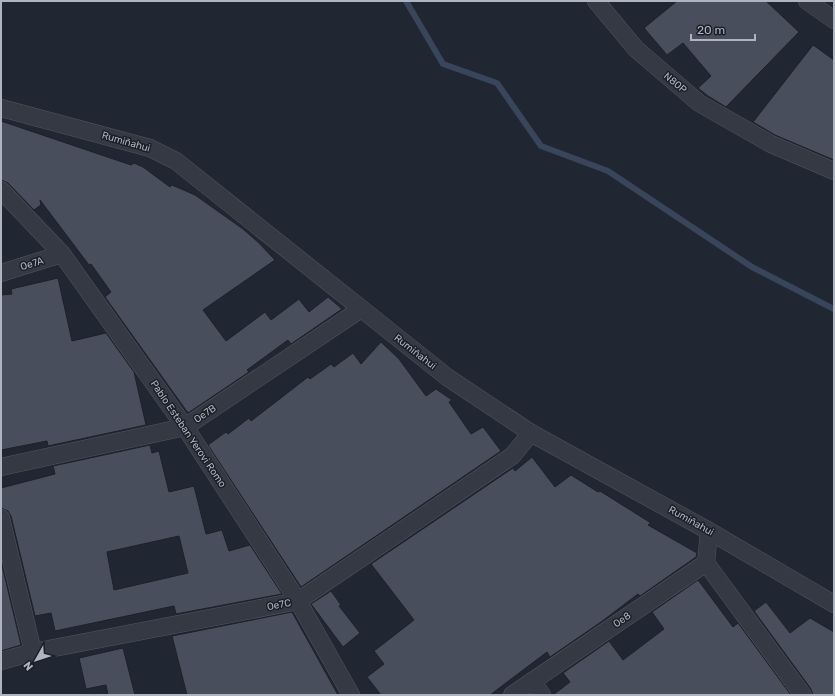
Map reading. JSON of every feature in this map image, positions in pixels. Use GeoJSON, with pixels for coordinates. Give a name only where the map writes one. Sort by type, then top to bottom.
{"type":"FeatureCollection","features":[{"type":"Feature","properties":{"kind":"street","name":"N80P"},"geometry":{"type":"LineString","coordinates":[[596,1],[636,49],[699,103],[771,144],[834,171]]}},
{"type":"Feature","properties":{"kind":"street"},"geometry":{"type":"LineString","coordinates":[[807,1],[834,20]]}},
{"type":"Feature","properties":{"kind":"street","name":"Rumiñahui"},"geometry":{"type":"LineString","coordinates":[[1,108],[150,148],[176,161],[447,377],[531,433],[709,531],[834,604]]}},
{"type":"Feature","properties":{"kind":"street","name":"Pablo Esteban Yerovi Romo"},"geometry":{"type":"LineString","coordinates":[[1,190],[62,254],[185,427],[298,602],[351,695]]}},
{"type":"Feature","properties":{"kind":"street","name":"Oe7A"},"geometry":{"type":"LineString","coordinates":[[1,273],[62,254]]}},
{"type":"Feature","properties":{"kind":"street","name":"Oe7B"},"geometry":{"type":"LineString","coordinates":[[1,467],[185,427],[361,309]]}},
{"type":"Feature","properties":{"kind":"street","name":"Oe7C"},"geometry":{"type":"LineString","coordinates":[[1,661],[33,652],[298,602],[512,456],[531,433]]}},
{"type":"Feature","properties":{"kind":"street"},"geometry":{"type":"LineString","coordinates":[[1,518],[33,652]]}},
{"type":"Feature","properties":{"kind":"street"},"geometry":{"type":"LineString","coordinates":[[709,531],[706,563],[803,695]]}},
{"type":"Feature","properties":{"kind":"street","name":"Oe8"},"geometry":{"type":"LineString","coordinates":[[512,695],[706,563]]}},
{"type":"Feature","properties":{"kind":"street"},"geometry":{"type":"LineString","coordinates":[[532,681],[542,695]]}},
{"type":"Feature","properties":{"kind":"building"},"geometry":{"type":"Polygon","coordinates":[[[677,1],[766,1],[799,32],[726,107],[698,88],[711,76],[683,43],[667,55],[644,28],[677,1]]]}},
{"type":"Feature","properties":{"kind":"building"},"geometry":{"type":"Polygon","coordinates":[[[813,45],[834,60],[834,160],[775,135],[753,122],[813,45]]]}},
{"type":"Feature","properties":{"kind":"building"},"geometry":{"type":"Polygon","coordinates":[[[1,121],[131,165],[134,163],[143,167],[170,187],[172,185],[195,195],[243,229],[259,243],[275,260],[203,310],[226,341],[265,312],[271,320],[299,299],[309,312],[328,297],[342,309],[291,344],[288,340],[247,370],[249,372],[188,413],[105,297],[111,292],[91,264],[89,265],[40,200],[41,205],[34,210],[8,183],[1,180],[1,121]]]}},
{"type":"Feature","properties":{"kind":"building"},"geometry":{"type":"Polygon","coordinates":[[[58,278],[72,341],[106,333],[134,372],[146,425],[48,446],[47,441],[1,450],[1,295],[12,294],[11,289],[58,278]]]}},
{"type":"Feature","properties":{"kind":"building"},"geometry":{"type":"Polygon","coordinates":[[[381,342],[399,359],[426,396],[436,389],[452,400],[449,402],[471,434],[483,427],[501,451],[301,587],[208,445],[226,432],[228,434],[249,418],[251,421],[308,377],[310,379],[331,364],[334,367],[353,353],[361,364],[381,342]]]}},
{"type":"Feature","properties":{"kind":"building"},"geometry":{"type":"Polygon","coordinates":[[[150,445],[152,453],[159,451],[169,492],[194,486],[206,534],[222,530],[229,551],[250,545],[282,594],[176,614],[174,606],[55,631],[51,613],[35,616],[11,516],[8,511],[1,508],[1,488],[55,474],[53,466],[150,445]],[[179,536],[107,552],[114,590],[188,573],[179,536]]]}},
{"type":"Feature","properties":{"kind":"building"},"geometry":{"type":"Polygon","coordinates":[[[532,457],[555,487],[571,475],[598,492],[600,491],[651,523],[648,525],[697,553],[696,557],[640,596],[638,594],[601,622],[550,657],[547,652],[490,695],[381,695],[367,677],[384,664],[374,651],[414,620],[371,564],[513,468],[515,471],[532,457]]]}},
{"type":"Feature","properties":{"kind":"building"},"geometry":{"type":"Polygon","coordinates":[[[1,561],[21,645],[1,651],[1,561]]]}},
{"type":"Feature","properties":{"kind":"building"},"geometry":{"type":"Polygon","coordinates":[[[698,580],[733,627],[738,623],[791,695],[553,695],[570,682],[563,673],[609,641],[623,660],[664,629],[652,612],[698,580]]]}},
{"type":"Feature","properties":{"kind":"building"},"geometry":{"type":"Polygon","coordinates":[[[331,591],[341,605],[339,606],[360,633],[343,647],[311,604],[331,591]]]}},
{"type":"Feature","properties":{"kind":"building"},"geometry":{"type":"Polygon","coordinates":[[[766,602],[790,633],[810,618],[834,632],[834,695],[813,695],[811,689],[754,611],[766,602]]]}},
{"type":"Feature","properties":{"kind":"building"},"geometry":{"type":"Polygon","coordinates":[[[292,612],[338,695],[187,695],[172,636],[292,612]]]}},
{"type":"Feature","properties":{"kind":"building"},"geometry":{"type":"Polygon","coordinates":[[[123,648],[135,695],[108,695],[106,685],[86,689],[79,658],[123,648]]]}},
{"type":"Feature","properties":{"kind":"waterway"},"geometry":{"type":"LineString","coordinates":[[406,1],[443,64],[497,83],[541,146],[608,171],[752,267],[834,309]]}}]}
